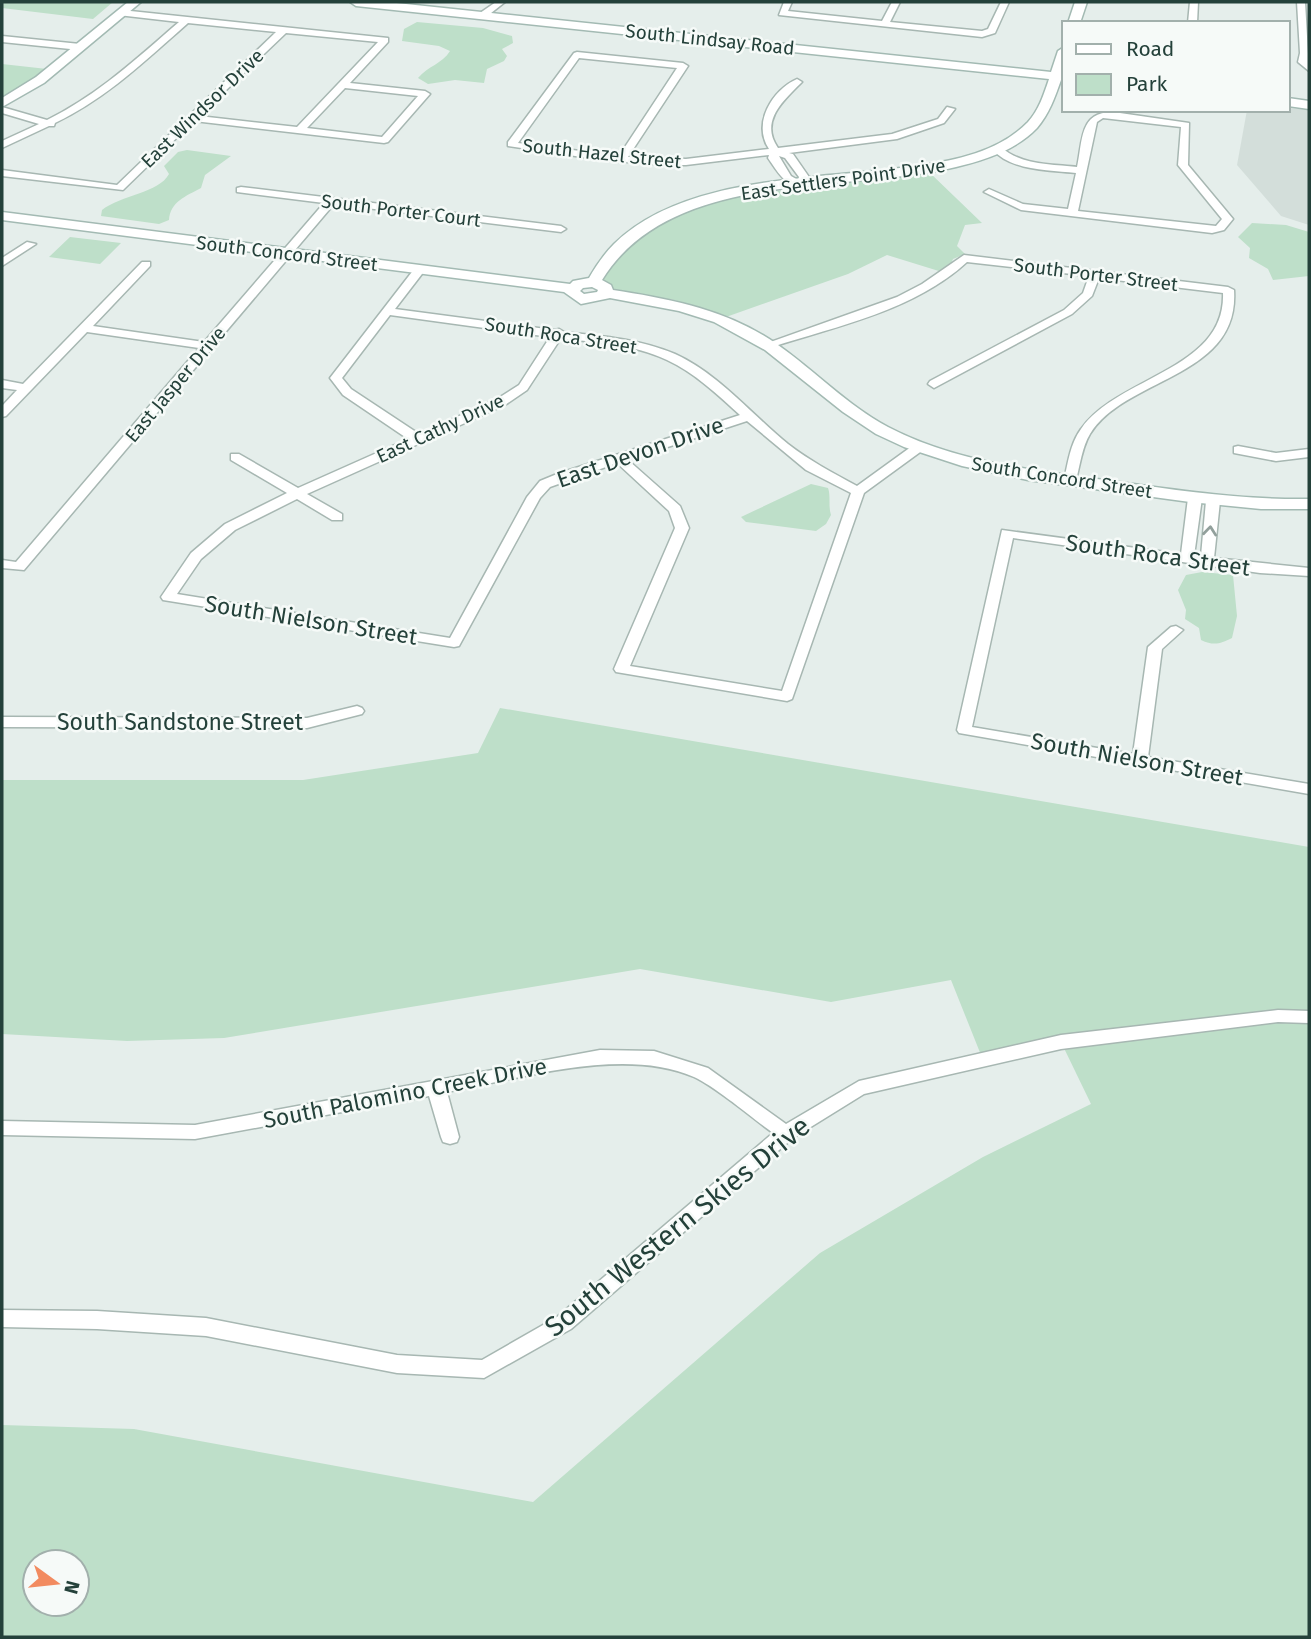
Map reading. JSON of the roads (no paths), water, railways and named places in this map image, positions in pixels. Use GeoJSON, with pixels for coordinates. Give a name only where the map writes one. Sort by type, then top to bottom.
{"type":"FeatureCollection","features":[{"type":"Feature","properties":{"kind":"street"},"geometry":{"type":"LineString","coordinates":[[2,103],[40,80],[135,2]]}},
{"type":"Feature","properties":{"kind":"street","name":"South Lindsay Road"},"geometry":{"type":"LineString","coordinates":[[356,2],[1060,77]]}},
{"type":"Feature","properties":{"kind":"street"},"geometry":{"type":"LineString","coordinates":[[483,15],[491,2]]}},
{"type":"Feature","properties":{"kind":"street"},"geometry":{"type":"LineString","coordinates":[[483,15],[501,2]]}},
{"type":"Feature","properties":{"kind":"street"},"geometry":{"type":"LineString","coordinates":[[788,2],[782,13],[988,33],[992,31],[1005,2]]}},
{"type":"Feature","properties":{"kind":"street"},"geometry":{"type":"LineString","coordinates":[[885,23],[896,2]]}},
{"type":"Feature","properties":{"kind":"street"},"geometry":{"type":"LineString","coordinates":[[1075,21],[1081,2]]}},
{"type":"Feature","properties":{"kind":"street"},"geometry":{"type":"LineString","coordinates":[[1192,21],[1194,2]]}},
{"type":"Feature","properties":{"kind":"street"},"geometry":{"type":"LineString","coordinates":[[1301,2],[1303,62],[1307,67]]}},
{"type":"Feature","properties":{"kind":"street"},"geometry":{"type":"LineString","coordinates":[[121,12],[385,40],[300,130]]}},
{"type":"Feature","properties":{"kind":"street"},"geometry":{"type":"LineString","coordinates":[[2,145],[51,124],[108,88],[187,19]]}},
{"type":"Feature","properties":{"kind":"street","name":"East Windsor Drive"},"geometry":{"type":"LineString","coordinates":[[2,173],[119,188],[284,29]]}},
{"type":"Feature","properties":{"kind":"street"},"geometry":{"type":"LineString","coordinates":[[2,39],[80,47]]}},
{"type":"Feature","properties":{"kind":"street","name":"South Hazel Street"},"geometry":{"type":"LineString","coordinates":[[622,158],[683,66],[577,55],[512,144],[622,158],[686,162],[893,137],[941,121],[950,109]]}},
{"type":"Feature","properties":{"kind":"street","name":"East Settlers Point Drive"},"geometry":{"type":"LineString","coordinates":[[600,288],[624,242],[665,216],[730,195],[927,169],[997,149],[1024,133],[1037,119],[1060,77]]}},
{"type":"Feature","properties":{"kind":"street"},"geometry":{"type":"LineString","coordinates":[[797,82],[783,92],[767,122],[767,138],[776,152],[773,158],[787,178],[800,185]]}},
{"type":"Feature","properties":{"kind":"street"},"geometry":{"type":"LineString","coordinates":[[192,118],[384,140],[425,94],[343,85]]}},
{"type":"Feature","properties":{"kind":"street"},"geometry":{"type":"LineString","coordinates":[[1290,102],[1309,105]]}},
{"type":"Feature","properties":{"kind":"street"},"geometry":{"type":"LineString","coordinates":[[2,110],[51,124]]}},
{"type":"Feature","properties":{"kind":"street"},"geometry":{"type":"LineString","coordinates":[[989,192],[1021,207],[1072,214],[1212,230],[1224,225],[1228,219],[1183,165],[1188,130],[1186,125],[1101,115],[1094,117],[1092,121],[1072,214]]}},
{"type":"Feature","properties":{"kind":"street"},"geometry":{"type":"LineString","coordinates":[[997,149],[1001,154],[1019,162],[1081,170]]}},
{"type":"Feature","properties":{"kind":"street","name":"South Porter Court"},"geometry":{"type":"LineString","coordinates":[[241,190],[561,229]]}},
{"type":"Feature","properties":{"kind":"street","name":"East Jasper Drive"},"geometry":{"type":"LineString","coordinates":[[2,564],[19,567],[331,201]]}},
{"type":"Feature","properties":{"kind":"street","name":"South Concord Street"},"geometry":{"type":"LineString","coordinates":[[2,216],[572,289],[573,295],[581,299],[599,298],[600,288],[699,312],[741,329],[768,345],[868,421],[919,447],[989,468],[1070,480],[1213,500],[1309,504]]}},
{"type":"Feature","properties":{"kind":"street"},"geometry":{"type":"LineString","coordinates":[[2,263],[15,251],[31,244]]}},
{"type":"Feature","properties":{"kind":"street","name":"South Porter Street"},"geometry":{"type":"LineString","coordinates":[[768,345],[910,294],[948,275],[964,258],[1228,290],[1229,311],[1223,329],[1189,359],[1106,411],[1086,430],[1076,454],[1070,480]]}},
{"type":"Feature","properties":{"kind":"street"},"geometry":{"type":"LineString","coordinates":[[2,413],[146,264]]}},
{"type":"Feature","properties":{"kind":"street"},"geometry":{"type":"LineString","coordinates":[[416,439],[347,392],[336,378],[419,270]]}},
{"type":"Feature","properties":{"kind":"street"},"geometry":{"type":"LineString","coordinates":[[934,384],[1068,312],[1088,294],[1095,274]]}},
{"type":"Feature","properties":{"kind":"street","name":"South Roca Street"},"geometry":{"type":"LineString","coordinates":[[387,311],[559,332],[631,344],[671,357],[711,382],[811,467],[858,491]]}},
{"type":"Feature","properties":{"kind":"street"},"geometry":{"type":"LineString","coordinates":[[83,328],[207,346]]}},
{"type":"Feature","properties":{"kind":"street","name":"East Cathy Drive"},"geometry":{"type":"LineString","coordinates":[[168,597],[196,556],[230,527],[296,494],[501,402],[523,387],[559,332]]}},
{"type":"Feature","properties":{"kind":"street"},"geometry":{"type":"LineString","coordinates":[[2,384],[26,388]]}},
{"type":"Feature","properties":{"kind":"street","name":"East Devon Drive"},"geometry":{"type":"LineString","coordinates":[[454,643],[534,497],[545,485],[618,457],[749,416]]}},
{"type":"Feature","properties":{"kind":"street"},"geometry":{"type":"LineString","coordinates":[[618,457],[675,509],[682,528],[621,669],[788,696],[858,491],[919,447]]}},
{"type":"Feature","properties":{"kind":"street"},"geometry":{"type":"LineString","coordinates":[[1238,450],[1276,457],[1309,453]]}},
{"type":"Feature","properties":{"kind":"street"},"geometry":{"type":"LineString","coordinates":[[235,457],[337,517]]}},
{"type":"Feature","properties":{"kind":"street"},"geometry":{"type":"LineString","coordinates":[[1187,558],[1195,498]]}},
{"type":"Feature","properties":{"kind":"street"},"geometry":{"type":"LineString","coordinates":[[1207,561],[1213,500]]}},
{"type":"Feature","properties":{"kind":"street","name":"South Roca Street"},"geometry":{"type":"LineString","coordinates":[[964,730],[1007,533],[1260,569],[1309,572]]}},
{"type":"Feature","properties":{"kind":"street","name":"South Nielson Street"},"geometry":{"type":"LineString","coordinates":[[168,597],[454,643]]}},
{"type":"Feature","properties":{"kind":"street"},"geometry":{"type":"LineString","coordinates":[[1140,759],[1155,647],[1176,630]]}},
{"type":"Feature","properties":{"kind":"street","name":"South Sandstone Street"},"geometry":{"type":"LineString","coordinates":[[2,722],[307,723],[357,711]]}},
{"type":"Feature","properties":{"kind":"street","name":"South Nielson Street"},"geometry":{"type":"LineString","coordinates":[[964,730],[1309,789]]}},
{"type":"Feature","properties":{"kind":"street","name":"South Western Skies Drive"},"geometry":{"type":"LineString","coordinates":[[2,1319],[97,1320],[206,1327],[397,1364],[484,1369],[564,1323],[786,1133],[859,1088],[1061,1042],[1278,1016],[1309,1017]]}},
{"type":"Feature","properties":{"kind":"street","name":"South Palomino Creek Drive"},"geometry":{"type":"LineString","coordinates":[[2,1128],[195,1132],[600,1056],[654,1058],[702,1073],[786,1133]]}},
{"type":"Feature","properties":{"kind":"street"},"geometry":{"type":"LineString","coordinates":[[436,1087],[450,1137]]}}]}
